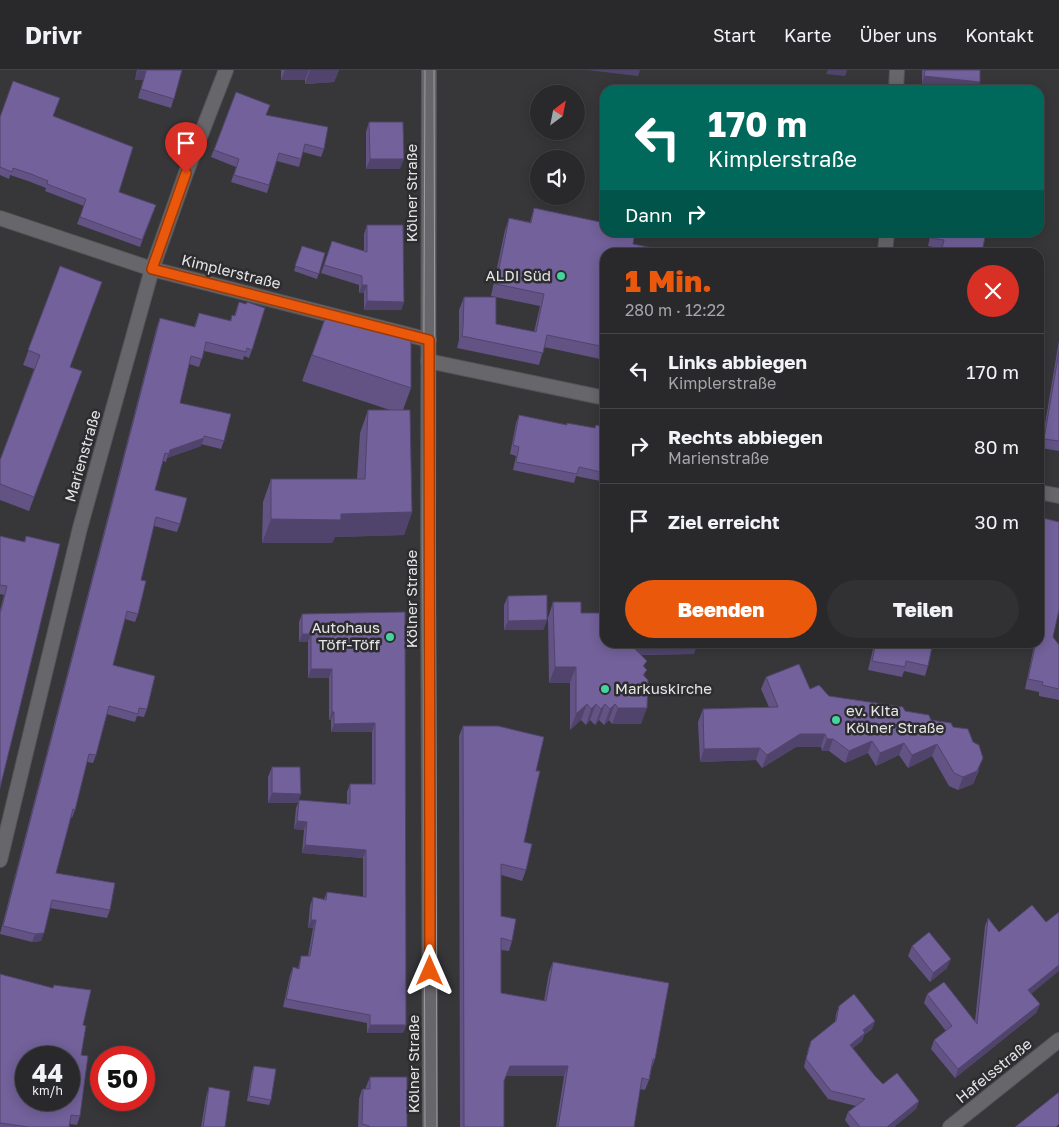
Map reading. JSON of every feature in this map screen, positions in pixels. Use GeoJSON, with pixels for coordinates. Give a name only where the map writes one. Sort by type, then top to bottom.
{"type":"FeatureCollection","features":[{"type":"Feature","properties":{"kind":"street","name":"Marienstraße"},"geometry":{"type":"LineString","coordinates":[[0,860],[80,528],[152,269],[186,173],[226,70]]}},
{"type":"Feature","properties":{"kind":"street","name":"Kölner Straße"},"geometry":{"type":"LineString","coordinates":[[429,70],[430,1127]]}},
{"type":"Feature","properties":{"kind":"street"},"geometry":{"type":"LineString","coordinates":[[896,85],[897,70]]}},
{"type":"Feature","properties":{"kind":"street","name":"Kimplerstraße"},"geometry":{"type":"LineString","coordinates":[[0,218],[152,269],[429,340]]}},
{"type":"Feature","properties":{"kind":"street"},"geometry":{"type":"LineString","coordinates":[[428,361],[600,397]]}},
{"type":"Feature","properties":{"kind":"street"},"geometry":{"type":"LineString","coordinates":[[1044,493],[1059,496]]}},
{"type":"Feature","properties":{"kind":"street","name":"Hafelsstraße"},"geometry":{"type":"LineString","coordinates":[[950,1127],[1059,1040]]}},
{"type":"Feature","properties":{"kind":"building"},"geometry":{"type":"Polygon","coordinates":[[[138,70],[182,70],[174,99],[141,89],[146,71],[138,70]]]}},
{"type":"Feature","properties":{"kind":"building"},"geometry":{"type":"Polygon","coordinates":[[[925,70],[980,70],[980,82],[924,76],[925,70]]]}},
{"type":"Feature","properties":{"kind":"building"},"geometry":{"type":"Polygon","coordinates":[[[13,81],[60,98],[53,116],[133,147],[119,192],[156,205],[142,240],[80,217],[86,199],[47,184],[48,181],[31,174],[13,168],[12,172],[0,167],[0,117],[13,81]]]}},
{"type":"Feature","properties":{"kind":"building"},"geometry":{"type":"Polygon","coordinates":[[[236,92],[270,105],[266,115],[328,127],[324,149],[305,144],[301,159],[279,153],[269,185],[234,175],[239,159],[214,150],[236,92]]]}},
{"type":"Feature","properties":{"kind":"building"},"geometry":{"type":"Polygon","coordinates":[[[369,122],[403,122],[404,159],[370,159],[369,122]]]}},
{"type":"Feature","properties":{"kind":"building"},"geometry":{"type":"Polygon","coordinates":[[[534,208],[600,222],[600,237],[634,237],[633,244],[653,248],[600,248],[600,346],[547,335],[543,353],[462,336],[464,297],[496,297],[496,324],[536,332],[544,294],[496,284],[509,218],[531,223],[534,208]]]}},
{"type":"Feature","properties":{"kind":"building"},"geometry":{"type":"Polygon","coordinates":[[[367,225],[403,225],[404,302],[367,301],[367,285],[362,285],[362,276],[324,265],[332,241],[367,252],[367,225]]]}},
{"type":"Feature","properties":{"kind":"building"},"geometry":{"type":"Polygon","coordinates":[[[985,237],[983,248],[942,248],[944,240],[931,238],[985,237]]]}},
{"type":"Feature","properties":{"kind":"building"},"geometry":{"type":"Polygon","coordinates":[[[302,246],[325,253],[319,274],[295,266],[302,246]]]}},
{"type":"Feature","properties":{"kind":"building"},"geometry":{"type":"Polygon","coordinates":[[[60,266],[102,282],[70,367],[82,371],[34,497],[0,484],[0,460],[40,355],[28,350],[60,266]]]}},
{"type":"Feature","properties":{"kind":"building"},"geometry":{"type":"Polygon","coordinates":[[[239,302],[246,304],[247,302],[265,308],[252,350],[247,348],[246,352],[206,342],[202,359],[191,356],[180,403],[231,414],[224,441],[204,436],[204,438],[170,450],[169,454],[165,453],[155,490],[187,498],[180,524],[156,517],[141,580],[146,581],[138,614],[127,611],[113,665],[155,676],[147,709],[139,708],[138,714],[109,706],[96,755],[89,754],[56,873],[115,883],[110,910],[52,900],[44,933],[35,934],[3,926],[160,318],[195,327],[199,313],[231,321],[232,315],[235,316],[239,302]]]}},
{"type":"Feature","properties":{"kind":"building"},"geometry":{"type":"Polygon","coordinates":[[[327,313],[411,340],[411,388],[312,355],[327,313]]]}},
{"type":"Feature","properties":{"kind":"building"},"geometry":{"type":"Polygon","coordinates":[[[1059,351],[1059,441],[1044,439],[1059,351]]]}},
{"type":"Feature","properties":{"kind":"building"},"geometry":{"type":"Polygon","coordinates":[[[368,410],[410,410],[412,512],[341,514],[341,520],[271,519],[271,479],[365,479],[368,410]]]}},
{"type":"Feature","properties":{"kind":"building"},"geometry":{"type":"Polygon","coordinates":[[[519,415],[567,425],[567,423],[595,428],[596,425],[600,426],[600,472],[579,467],[577,474],[516,462],[519,447],[513,445],[519,415]]]}},
{"type":"Feature","properties":{"kind":"building"},"geometry":{"type":"Polygon","coordinates":[[[1044,518],[1059,522],[1059,610],[1053,637],[1059,645],[1059,689],[1042,685],[1043,682],[1028,679],[1035,648],[1044,648],[1044,518]]]}},
{"type":"Feature","properties":{"kind":"building"},"geometry":{"type":"Polygon","coordinates":[[[0,536],[25,542],[26,536],[60,544],[0,788],[0,614],[7,586],[0,585],[0,536]]]}},
{"type":"Feature","properties":{"kind":"building"},"geometry":{"type":"Polygon","coordinates":[[[547,595],[547,620],[508,621],[508,596],[547,595]]]}},
{"type":"Feature","properties":{"kind":"building"},"geometry":{"type":"Polygon","coordinates":[[[553,602],[581,602],[581,613],[600,613],[600,648],[634,648],[647,661],[643,666],[647,670],[643,675],[648,680],[647,708],[618,708],[615,704],[610,709],[605,704],[601,709],[596,704],[591,709],[587,704],[576,714],[576,667],[555,667],[553,602]]]}},
{"type":"Feature","properties":{"kind":"building"},"geometry":{"type":"Polygon","coordinates":[[[405,612],[406,1025],[370,1025],[370,1015],[286,999],[293,967],[299,969],[301,956],[310,956],[316,920],[311,920],[313,897],[326,900],[327,892],[366,897],[366,850],[305,845],[307,822],[297,821],[299,800],[350,804],[350,784],[375,784],[375,723],[334,724],[334,712],[332,712],[332,669],[311,669],[311,634],[302,634],[302,614],[405,612]]]}},
{"type":"Feature","properties":{"kind":"building"},"geometry":{"type":"Polygon","coordinates":[[[875,648],[932,648],[928,666],[906,661],[905,667],[872,661],[875,648]]]}},
{"type":"Feature","properties":{"kind":"building"},"geometry":{"type":"Polygon","coordinates":[[[799,664],[810,689],[819,685],[829,696],[903,707],[905,711],[929,715],[931,720],[951,723],[953,727],[968,729],[973,742],[979,745],[983,758],[977,771],[963,777],[954,773],[937,744],[912,755],[904,743],[880,753],[872,741],[849,751],[833,739],[827,739],[825,734],[800,734],[767,755],[760,748],[704,749],[703,709],[778,707],[766,677],[799,664]]]}},
{"type":"Feature","properties":{"kind":"building"},"geometry":{"type":"Polygon","coordinates":[[[463,726],[498,726],[544,737],[536,771],[540,771],[524,842],[532,844],[526,870],[501,864],[501,916],[516,919],[512,941],[501,938],[501,993],[546,1001],[553,962],[669,983],[655,1059],[653,1059],[649,1080],[642,1078],[634,1127],[558,1127],[568,1066],[510,1066],[504,1081],[504,1127],[464,1127],[463,726]]]}},
{"type":"Feature","properties":{"kind":"building"},"geometry":{"type":"Polygon","coordinates":[[[272,767],[300,767],[301,794],[272,793],[272,767]]]}},
{"type":"Feature","properties":{"kind":"building"},"geometry":{"type":"Polygon","coordinates":[[[1032,905],[1046,922],[1059,912],[1059,965],[1028,990],[1040,1004],[958,1069],[934,1040],[952,1026],[927,994],[944,982],[977,1024],[988,918],[999,932],[1032,905]]]}},
{"type":"Feature","properties":{"kind":"building"},"geometry":{"type":"Polygon","coordinates":[[[929,932],[951,959],[933,973],[912,946],[929,932]]]}},
{"type":"Feature","properties":{"kind":"building"},"geometry":{"type":"Polygon","coordinates":[[[0,974],[53,988],[54,985],[91,990],[83,1025],[86,1026],[81,1055],[88,1056],[80,1116],[71,1115],[69,1127],[29,1127],[0,1123],[0,974]]]}},
{"type":"Feature","properties":{"kind":"building"},"geometry":{"type":"Polygon","coordinates":[[[854,994],[875,1021],[863,1030],[865,1033],[850,1045],[883,1084],[897,1073],[919,1101],[887,1127],[860,1127],[848,1112],[865,1099],[831,1091],[806,1059],[811,1041],[836,1021],[839,1006],[854,994]]]}},
{"type":"Feature","properties":{"kind":"building"},"geometry":{"type":"Polygon","coordinates":[[[254,1066],[276,1069],[271,1100],[249,1096],[254,1066]]]}},
{"type":"Feature","properties":{"kind":"building"},"geometry":{"type":"Polygon","coordinates":[[[370,1077],[407,1077],[407,1127],[369,1127],[362,1124],[363,1089],[370,1089],[370,1077]]]}},
{"type":"Feature","properties":{"kind":"building"},"geometry":{"type":"Polygon","coordinates":[[[209,1087],[230,1091],[225,1127],[203,1127],[209,1087]]]}},
{"type":"Feature","properties":{"kind":"building"},"geometry":{"type":"Polygon","coordinates":[[[1059,1092],[1059,1124],[1056,1127],[1015,1127],[1059,1092]]]}},
{"type":"Feature","properties":{"kind":"tram line"},"geometry":{"type":"LineString","coordinates":[[425,70],[423,556],[425,1127]]}},
{"type":"Feature","properties":{"kind":"tram line"},"geometry":{"type":"LineString","coordinates":[[434,70],[437,1127]]}},
{"type":"Feature","properties":{"kind":"place","name":"ALDI Süd"},"geometry":{"type":"Point","coordinates":[561,276]}},
{"type":"Feature","properties":{"kind":"place","name":"Autohaus Töff-Töff"},"geometry":{"type":"Point","coordinates":[390,637]}},
{"type":"Feature","properties":{"kind":"place","name":"Markuskirche"},"geometry":{"type":"Point","coordinates":[605,689]}},
{"type":"Feature","properties":{"kind":"place","name":"ev. Kita Kölner Straße"},"geometry":{"type":"Point","coordinates":[836,720]}},
{"type":"Feature","properties":{"kind":"route"},"geometry":{"type":"LineString","coordinates":[[186,173],[152,269],[429,340],[430,971]]}}]}
